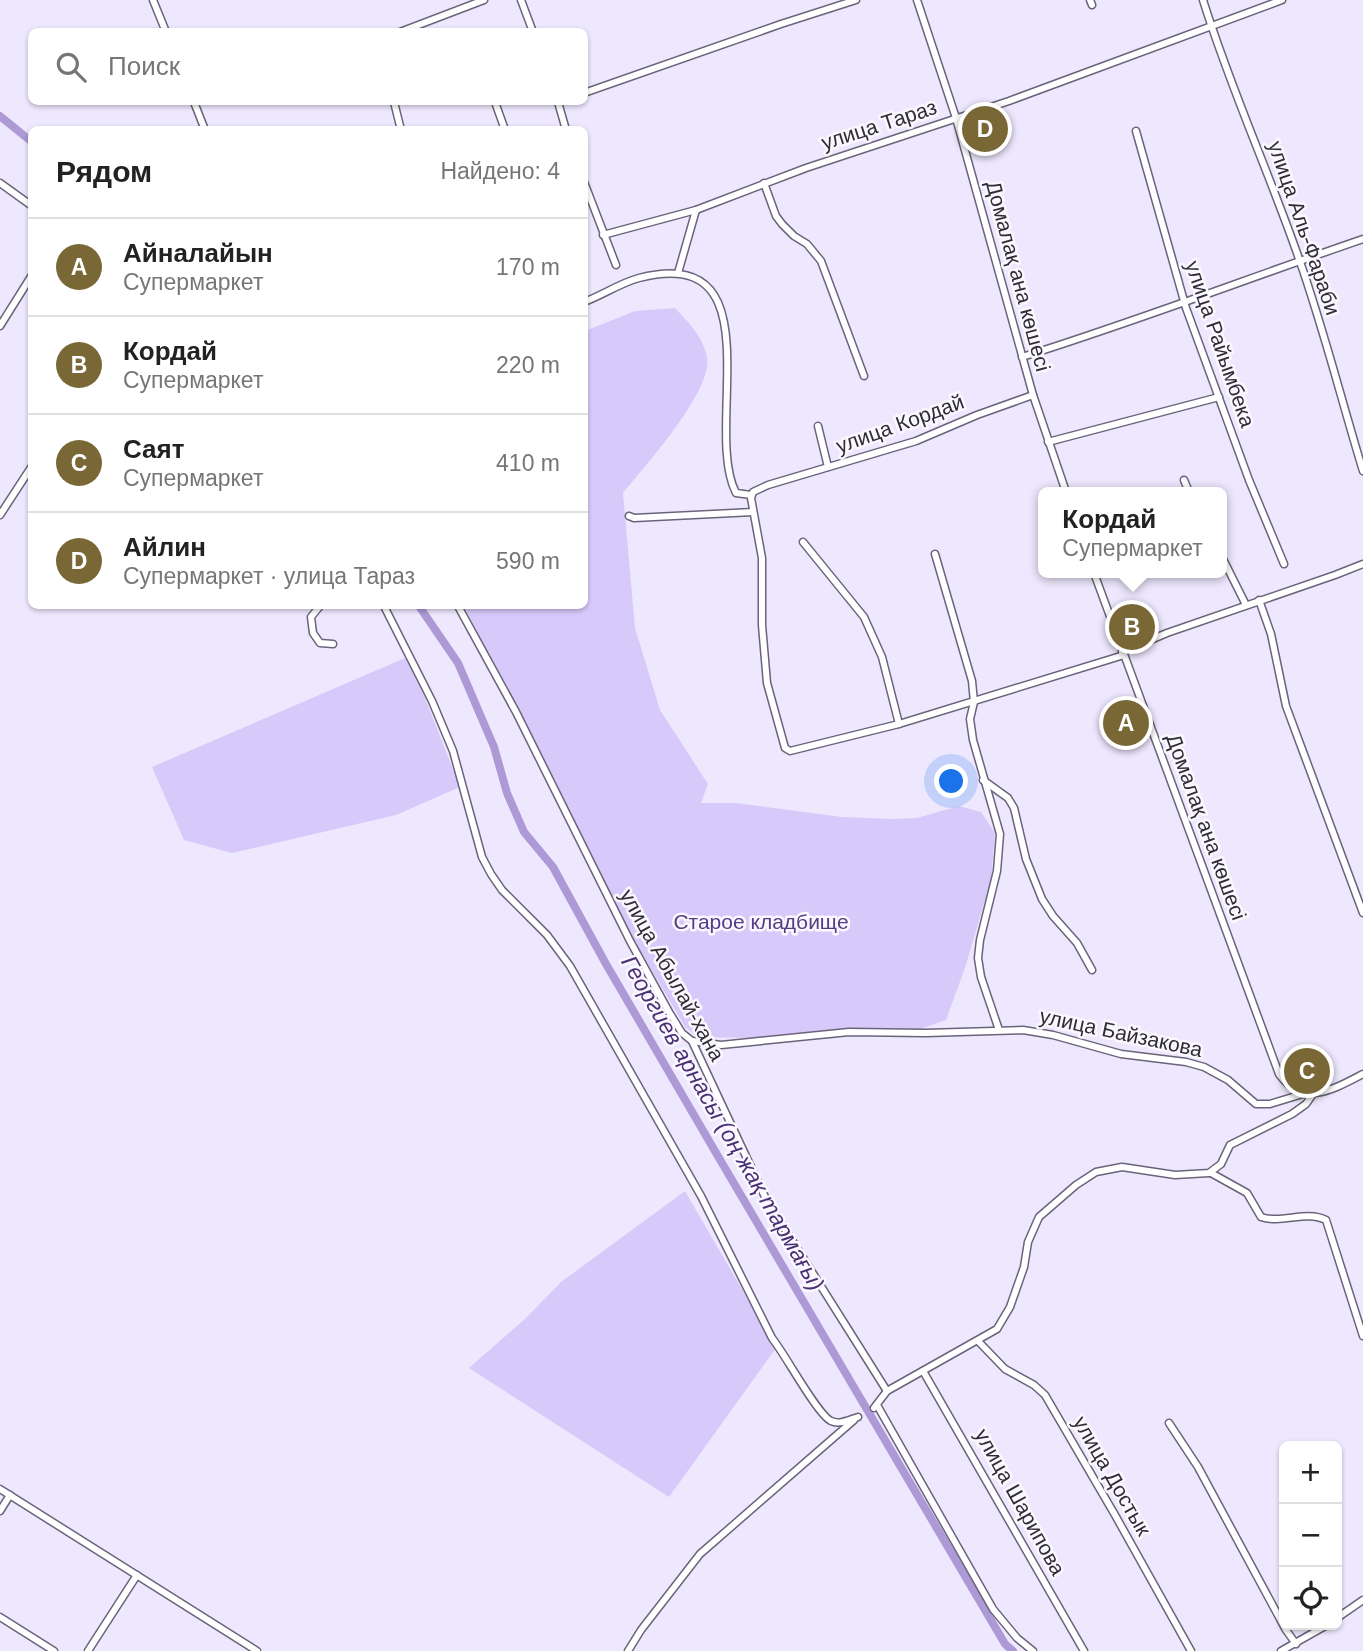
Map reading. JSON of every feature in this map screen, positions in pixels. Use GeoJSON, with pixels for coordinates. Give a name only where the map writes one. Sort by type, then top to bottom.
{"type":"FeatureCollection","features":[{"type":"Feature","properties":{"kind":"street"},"geometry":{"type":"LineString","coordinates":[[153,0],[164,28]]}},
{"type":"Feature","properties":{"kind":"street"},"geometry":{"type":"LineString","coordinates":[[409,28],[462,4],[484,0]]}},
{"type":"Feature","properties":{"kind":"street"},"geometry":{"type":"LineString","coordinates":[[521,0],[532,28]]}},
{"type":"Feature","properties":{"kind":"street"},"geometry":{"type":"LineString","coordinates":[[588,92],[856,0]]}},
{"type":"Feature","properties":{"kind":"street","name":"Домалақ ана көшесі"},"geometry":{"type":"LineString","coordinates":[[917,0],[956,118],[1033,395],[1064,487]]}},
{"type":"Feature","properties":{"kind":"street","name":"улица Аль-Фараби"},"geometry":{"type":"LineString","coordinates":[[1203,0],[1222,60],[1300,260],[1363,471]]}},
{"type":"Feature","properties":{"kind":"street","name":"улица Тараз"},"geometry":{"type":"LineString","coordinates":[[603,235],[696,210],[764,183],[1009,101],[1282,0]]}},
{"type":"Feature","properties":{"kind":"street"},"geometry":{"type":"LineString","coordinates":[[197,105],[204,126]]}},
{"type":"Feature","properties":{"kind":"street"},"geometry":{"type":"LineString","coordinates":[[395,105],[400,126]]}},
{"type":"Feature","properties":{"kind":"street"},"geometry":{"type":"LineString","coordinates":[[496,105],[504,126]]}},
{"type":"Feature","properties":{"kind":"street"},"geometry":{"type":"LineString","coordinates":[[560,105],[565,126]]}},
{"type":"Feature","properties":{"kind":"street","name":"улица Райымбека"},"geometry":{"type":"LineString","coordinates":[[1136,131],[1185,303],[1249,480],[1284,564]]}},
{"type":"Feature","properties":{"kind":"street"},"geometry":{"type":"LineString","coordinates":[[0,183],[28,203]]}},
{"type":"Feature","properties":{"kind":"street"},"geometry":{"type":"LineString","coordinates":[[764,183],[776,216],[794,236],[807,244],[821,261],[864,376]]}},
{"type":"Feature","properties":{"kind":"street"},"geometry":{"type":"LineString","coordinates":[[588,192],[616,265]]}},
{"type":"Feature","properties":{"kind":"street"},"geometry":{"type":"LineString","coordinates":[[678,273],[696,210]]}},
{"type":"Feature","properties":{"kind":"street"},"geometry":{"type":"LineString","coordinates":[[1022,357],[1185,303],[1205,293],[1363,239]]}},
{"type":"Feature","properties":{"kind":"street"},"geometry":{"type":"LineString","coordinates":[[588,300],[631,281],[678,273],[702,280],[709,286],[718,302],[726,335],[727,461],[734,491],[752,493],[762,558],[762,625],[767,684],[787,750],[899,724],[1123,654],[1245,605],[1363,564]]}},
{"type":"Feature","properties":{"kind":"street"},"geometry":{"type":"LineString","coordinates":[[0,326],[28,281]]}},
{"type":"Feature","properties":{"kind":"street","name":"улица Кордай"},"geometry":{"type":"LineString","coordinates":[[752,493],[777,482],[916,441],[1033,395]]}},
{"type":"Feature","properties":{"kind":"street"},"geometry":{"type":"LineString","coordinates":[[1048,442],[1219,397]]}},
{"type":"Feature","properties":{"kind":"street"},"geometry":{"type":"LineString","coordinates":[[818,426],[828,467]]}},
{"type":"Feature","properties":{"kind":"street"},"geometry":{"type":"LineString","coordinates":[[0,515],[28,472]]}},
{"type":"Feature","properties":{"kind":"street"},"geometry":{"type":"LineString","coordinates":[[1184,480],[1187,487]]}},
{"type":"Feature","properties":{"kind":"street"},"geometry":{"type":"LineString","coordinates":[[629,516],[675,517],[753,512]]}},
{"type":"Feature","properties":{"kind":"street"},"geometry":{"type":"LineString","coordinates":[[803,542],[864,617],[882,657],[899,724]]}},
{"type":"Feature","properties":{"kind":"street"},"geometry":{"type":"LineString","coordinates":[[936,554],[969,668],[974,702],[970,719],[983,780],[997,821],[1000,850],[978,958],[981,977],[999,1030]]}},
{"type":"Feature","properties":{"kind":"street"},"geometry":{"type":"LineString","coordinates":[[1227,568],[1245,605]]}},
{"type":"Feature","properties":{"kind":"street","name":"Домалақ ана көшесі"},"geometry":{"type":"LineString","coordinates":[[1096,578],[1279,1074],[1292,1090],[1309,1093]]}},
{"type":"Feature","properties":{"kind":"street"},"geometry":{"type":"LineString","coordinates":[[1259,600],[1271,634],[1286,706],[1363,913]]}},
{"type":"Feature","properties":{"kind":"street"},"geometry":{"type":"LineString","coordinates":[[317,609],[310,617],[313,633],[320,643],[333,644]]}},
{"type":"Feature","properties":{"kind":"street"},"geometry":{"type":"LineString","coordinates":[[386,609],[453,751],[482,857],[491,874],[502,890],[547,935],[570,965],[701,1196],[772,1338],[821,1413],[832,1422],[858,1417],[700,1554],[628,1651]]}},
{"type":"Feature","properties":{"kind":"street","name":"улица Абылай-хана"},"geometry":{"type":"LineString","coordinates":[[460,609],[516,712],[630,941],[669,1012],[682,1032],[692,1041],[766,1199],[887,1391]]}},
{"type":"Feature","properties":{"kind":"street"},"geometry":{"type":"LineString","coordinates":[[983,780],[1008,798],[1014,808],[1026,859],[1042,899],[1077,943],[1093,970]]}},
{"type":"Feature","properties":{"kind":"street","name":"улица Байзакова"},"geometry":{"type":"LineString","coordinates":[[692,1041],[721,1045],[849,1032],[1023,1030],[1053,1035],[1121,1054],[1186,1062],[1204,1067],[1228,1080],[1256,1104],[1262,1105],[1337,1087],[1363,1074]]}},
{"type":"Feature","properties":{"kind":"street"},"geometry":{"type":"LineString","coordinates":[[1210,1173],[1221,1164],[1230,1144],[1292,1114],[1306,1104],[1309,1093]]}},
{"type":"Feature","properties":{"kind":"street"},"geometry":{"type":"LineString","coordinates":[[1033,1651],[1017,1638],[993,1609],[875,1406],[887,1391],[997,1329],[1004,1320],[1024,1267],[1028,1242],[1039,1217],[1076,1185],[1096,1172],[1122,1167],[1175,1175],[1210,1173],[1247,1193],[1261,1217],[1275,1219],[1317,1216],[1326,1220],[1363,1336]]}},
{"type":"Feature","properties":{"kind":"street","name":"улица Достык"},"geometry":{"type":"LineString","coordinates":[[978,1341],[1005,1368],[1034,1385],[1045,1395],[1069,1429],[1191,1651]]}},
{"type":"Feature","properties":{"kind":"street","name":"улица Шарипова"},"geometry":{"type":"LineString","coordinates":[[923,1371],[1084,1651]]}},
{"type":"Feature","properties":{"kind":"street"},"geometry":{"type":"LineString","coordinates":[[1169,1423],[1198,1467],[1296,1644]]}},
{"type":"Feature","properties":{"kind":"street"},"geometry":{"type":"LineString","coordinates":[[0,1489],[257,1651]]}},
{"type":"Feature","properties":{"kind":"street"},"geometry":{"type":"LineString","coordinates":[[0,1511],[10,1496]]}},
{"type":"Feature","properties":{"kind":"street"},"geometry":{"type":"LineString","coordinates":[[88,1651],[137,1575]]}},
{"type":"Feature","properties":{"kind":"street"},"geometry":{"type":"LineString","coordinates":[[1342,1615],[1363,1600]]}},
{"type":"Feature","properties":{"kind":"street"},"geometry":{"type":"LineString","coordinates":[[0,1617],[54,1651]]}},
{"type":"Feature","properties":{"kind":"street"},"geometry":{"type":"LineString","coordinates":[[1281,1651],[1318,1630]]}},
{"type":"Feature","properties":{"kind":"green space","name":"Старое кладбище"},"geometry":{"type":"Polygon","coordinates":[[[675,308],[702,342],[707,357],[706,371],[689,408],[623,493],[635,628],[660,710],[708,784],[701,803],[736,803],[842,817],[893,819],[917,818],[959,806],[981,812],[995,833],[991,880],[965,968],[946,1020],[920,1029],[855,1028],[750,1038],[698,1037],[685,1027],[627,928],[466,609],[588,609],[588,330],[635,311],[675,308]]]}},
{"type":"Feature","properties":{"kind":"green space"},"geometry":{"type":"Polygon","coordinates":[[[405,658],[425,698],[460,787],[396,815],[232,853],[184,840],[152,767],[405,658]]]}},
{"type":"Feature","properties":{"kind":"green space"},"geometry":{"type":"Polygon","coordinates":[[[685,1191],[776,1348],[669,1497],[469,1368],[526,1318],[561,1282],[685,1191]]]}},
{"type":"Feature","properties":{"kind":"waterway","name":"Георгиев арнасы (оң жақ тармағы)"},"geometry":{"type":"LineString","coordinates":[[0,116],[28,139]]}},
{"type":"Feature","properties":{"kind":"waterway","name":"Георгиев арнасы (оң жақ тармағы)"},"geometry":{"type":"LineString","coordinates":[[421,609],[458,663],[494,747],[507,793],[524,832],[553,867],[719,1158],[1005,1644],[1013,1651]]}},
{"type":"Feature","properties":{"kind":"place","name":"Айлин"},"geometry":{"type":"Point","coordinates":[985,129]}},
{"type":"Feature","properties":{"kind":"place","name":"Кордай"},"geometry":{"type":"Point","coordinates":[1132,627]}},
{"type":"Feature","properties":{"kind":"place","name":"Айналайын"},"geometry":{"type":"Point","coordinates":[1126,723]}},
{"type":"Feature","properties":{"kind":"place","name":"Саят"},"geometry":{"type":"Point","coordinates":[1307,1071]}}]}
